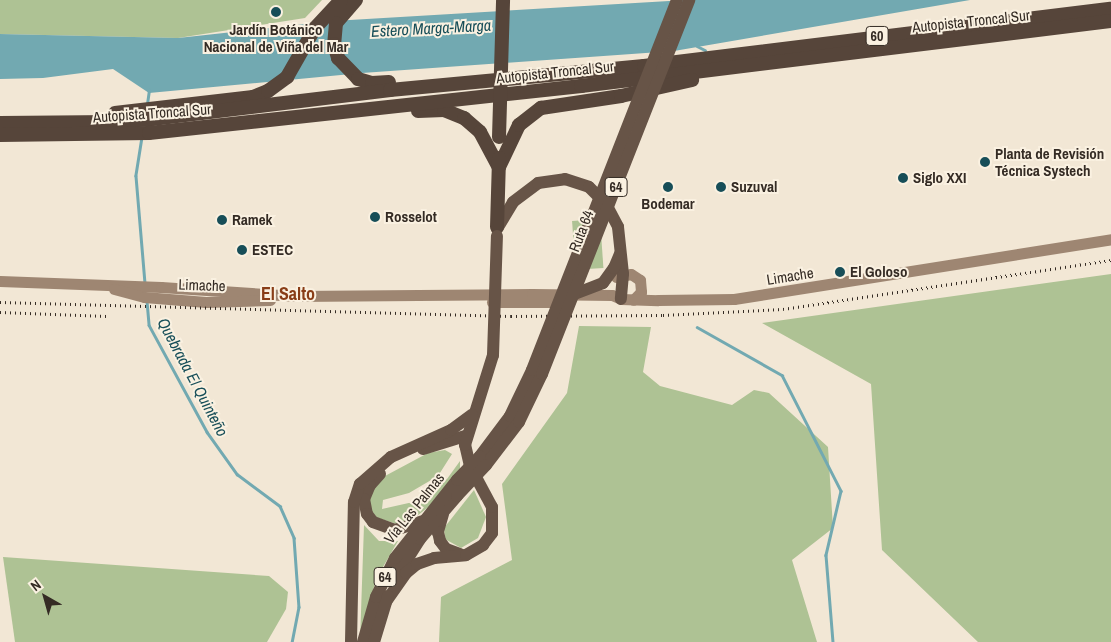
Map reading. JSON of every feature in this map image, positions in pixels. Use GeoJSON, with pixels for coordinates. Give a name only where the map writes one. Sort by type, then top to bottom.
{"type":"FeatureCollection","features":[{"type":"Feature","properties":{"kind":"highway"},"geometry":{"type":"LineString","coordinates":[[356,0],[336,23],[335,51],[341,64],[358,79],[387,82],[541,71],[602,70]]}},
{"type":"Feature","properties":{"kind":"highway"},"geometry":{"type":"LineString","coordinates":[[385,604],[406,573],[418,564],[434,558],[470,553],[490,538],[494,519],[489,500],[465,450],[466,436],[493,355],[503,0]]}},
{"type":"Feature","properties":{"kind":"highway","name":"Ruta 64"},"geometry":{"type":"LineString","coordinates":[[537,372],[677,0]]}},
{"type":"Feature","properties":{"kind":"highway","name":"Ruta 64"},"geometry":{"type":"LineString","coordinates":[[483,460],[537,372],[689,0]]}},
{"type":"Feature","properties":{"kind":"highway"},"geometry":{"type":"LineString","coordinates":[[114,123],[152,114],[253,97],[274,88],[287,77],[315,28],[339,2]]}},
{"type":"Feature","properties":{"kind":"highway","name":"Autopista Troncal Sur"},"geometry":{"type":"LineString","coordinates":[[152,114],[602,70],[1111,9]]}},
{"type":"Feature","properties":{"kind":"highway","name":"Autopista Troncal Sur"},"geometry":{"type":"LineString","coordinates":[[0,122],[114,123],[149,133],[1111,21]]}},
{"type":"Feature","properties":{"kind":"highway"},"geometry":{"type":"LineString","coordinates":[[499,167],[519,125],[541,108],[621,96],[752,64]]}},
{"type":"Feature","properties":{"kind":"highway"},"geometry":{"type":"LineString","coordinates":[[149,133],[236,130],[444,110],[458,115],[475,127],[499,167]]}},
{"type":"Feature","properties":{"kind":"highway","name":"Autopista Troncal Sur"},"geometry":{"type":"LineString","coordinates":[[0,135],[114,123]]}},
{"type":"Feature","properties":{"kind":"highway"},"geometry":{"type":"LineString","coordinates":[[497,232],[512,202],[531,187],[551,180],[572,180],[589,187],[606,204],[618,228],[627,299]]}},
{"type":"Feature","properties":{"kind":"highway"},"geometry":{"type":"LineString","coordinates":[[572,295],[597,288],[605,281],[614,268],[621,249]]}},
{"type":"Feature","properties":{"kind":"highway"},"geometry":{"type":"LineString","coordinates":[[351,642],[354,508],[360,484],[391,457],[451,430],[473,413]]}},
{"type":"Feature","properties":{"kind":"highway"},"geometry":{"type":"LineString","coordinates":[[422,521],[395,530],[378,526],[365,509],[366,494],[382,472],[423,449],[448,444],[466,436]]}},
{"type":"Feature","properties":{"kind":"highway"},"geometry":{"type":"LineString","coordinates":[[448,444],[465,450]]}},
{"type":"Feature","properties":{"kind":"highway","name":"Vía Las Palmas"},"geometry":{"type":"LineString","coordinates":[[363,642],[387,571],[422,521],[457,480],[483,460]]}},
{"type":"Feature","properties":{"kind":"highway","name":"Vía Las Palmas"},"geometry":{"type":"LineString","coordinates":[[374,642],[385,604],[412,549],[458,496],[483,460]]}},
{"type":"Feature","properties":{"kind":"highway"},"geometry":{"type":"LineString","coordinates":[[445,510],[439,527],[440,541],[450,551],[470,553]]}},
{"type":"Feature","properties":{"kind":"main road","name":"Limache"},"geometry":{"type":"LineString","coordinates":[[423,297],[470,302],[610,303],[627,299],[734,299],[1111,239]]}},
{"type":"Feature","properties":{"kind":"main road"},"geometry":{"type":"LineString","coordinates":[[605,281],[623,274],[635,275],[642,284],[639,295],[627,299]]}},
{"type":"Feature","properties":{"kind":"main road","name":"Limache"},"geometry":{"type":"LineString","coordinates":[[0,281],[107,287],[248,302],[296,296],[612,295],[627,299]]}},
{"type":"Feature","properties":{"kind":"green space"},"geometry":{"type":"Polygon","coordinates":[[[0,0],[322,0],[305,18],[178,38],[0,34],[0,0]]]}},
{"type":"Feature","properties":{"kind":"green space"},"geometry":{"type":"Polygon","coordinates":[[[600,219],[603,268],[575,270],[572,221],[600,219]]]}},
{"type":"Feature","properties":{"kind":"green space"},"geometry":{"type":"Polygon","coordinates":[[[1111,274],[1111,642],[978,642],[882,550],[871,384],[762,323],[1111,274]]]}},
{"type":"Feature","properties":{"kind":"green space"},"geometry":{"type":"Polygon","coordinates":[[[579,326],[651,327],[643,372],[660,386],[732,405],[754,390],[769,393],[828,447],[833,528],[792,560],[817,642],[439,642],[441,597],[512,560],[502,484],[567,393],[579,326]]]}},
{"type":"Feature","properties":{"kind":"green space"},"geometry":{"type":"Polygon","coordinates":[[[445,450],[452,454],[438,476],[409,493],[383,500],[382,509],[422,500],[447,479],[460,461],[460,471],[431,505],[413,519],[400,525],[375,517],[368,508],[372,489],[385,476],[428,453],[445,450]]]}},
{"type":"Feature","properties":{"kind":"green space"},"geometry":{"type":"Polygon","coordinates":[[[474,490],[486,517],[478,538],[461,548],[445,539],[444,528],[474,490]]]}},
{"type":"Feature","properties":{"kind":"green space"},"geometry":{"type":"Polygon","coordinates":[[[364,525],[379,541],[398,541],[376,579],[360,641],[364,525]]]}},
{"type":"Feature","properties":{"kind":"green space"},"geometry":{"type":"Polygon","coordinates":[[[3,557],[269,576],[288,592],[286,609],[267,642],[15,642],[3,557]]]}},
{"type":"Feature","properties":{"kind":"water","name":"Estero Marga-Marga"},"geometry":{"type":"Polygon","coordinates":[[[686,0],[970,0],[674,51],[362,73],[149,93],[113,69],[43,78],[0,79],[0,34],[178,38],[333,21],[686,0]]]}},
{"type":"Feature","properties":{"kind":"waterway"},"geometry":{"type":"LineString","coordinates":[[697,46],[705,50]]}},
{"type":"Feature","properties":{"kind":"waterway","name":"Quebrada El Quinteño"},"geometry":{"type":"LineString","coordinates":[[147,104],[149,90]]}},
{"type":"Feature","properties":{"kind":"waterway","name":"Quebrada El Quinteño"},"geometry":{"type":"LineString","coordinates":[[142,137],[136,176],[145,283]]}},
{"type":"Feature","properties":{"kind":"waterway","name":"Quebrada El Quinteño"},"geometry":{"type":"LineString","coordinates":[[147,301],[149,325],[207,432],[237,474],[280,506],[294,538],[299,607],[292,642]]}},
{"type":"Feature","properties":{"kind":"waterway"},"geometry":{"type":"LineString","coordinates":[[697,327],[782,375],[841,491],[826,555],[833,642]]}},
{"type":"Feature","properties":{"kind":"railway"},"geometry":{"type":"LineString","coordinates":[[0,302],[511,316],[663,315],[783,309],[1111,260]]}},
{"type":"Feature","properties":{"kind":"railway"},"geometry":{"type":"LineString","coordinates":[[0,312],[107,316]]}},
{"type":"Feature","properties":{"kind":"place","name":"Jardín Botánico Nacional de Viña del Mar"},"geometry":{"type":"Point","coordinates":[276,12]}},
{"type":"Feature","properties":{"kind":"place","name":"Planta de Revisión Técnica Systech"},"geometry":{"type":"Point","coordinates":[985,162]}},
{"type":"Feature","properties":{"kind":"place","name":"Siglo XXI"},"geometry":{"type":"Point","coordinates":[903,178]}},
{"type":"Feature","properties":{"kind":"place","name":"Bodemar"},"geometry":{"type":"Point","coordinates":[668,187]}},
{"type":"Feature","properties":{"kind":"place","name":"Suzuval"},"geometry":{"type":"Point","coordinates":[721,187]}},
{"type":"Feature","properties":{"kind":"place","name":"Rosselot"},"geometry":{"type":"Point","coordinates":[375,217]}},
{"type":"Feature","properties":{"kind":"place","name":"Ramek"},"geometry":{"type":"Point","coordinates":[222,220]}},
{"type":"Feature","properties":{"kind":"place","name":"ESTEC"},"geometry":{"type":"Point","coordinates":[242,250]}},
{"type":"Feature","properties":{"kind":"place","name":"El Goloso"},"geometry":{"type":"Point","coordinates":[840,272]}},
{"type":"Feature","properties":{"kind":"district","name":"El Salto"},"geometry":{"type":"Point","coordinates":[288,294]}}]}
